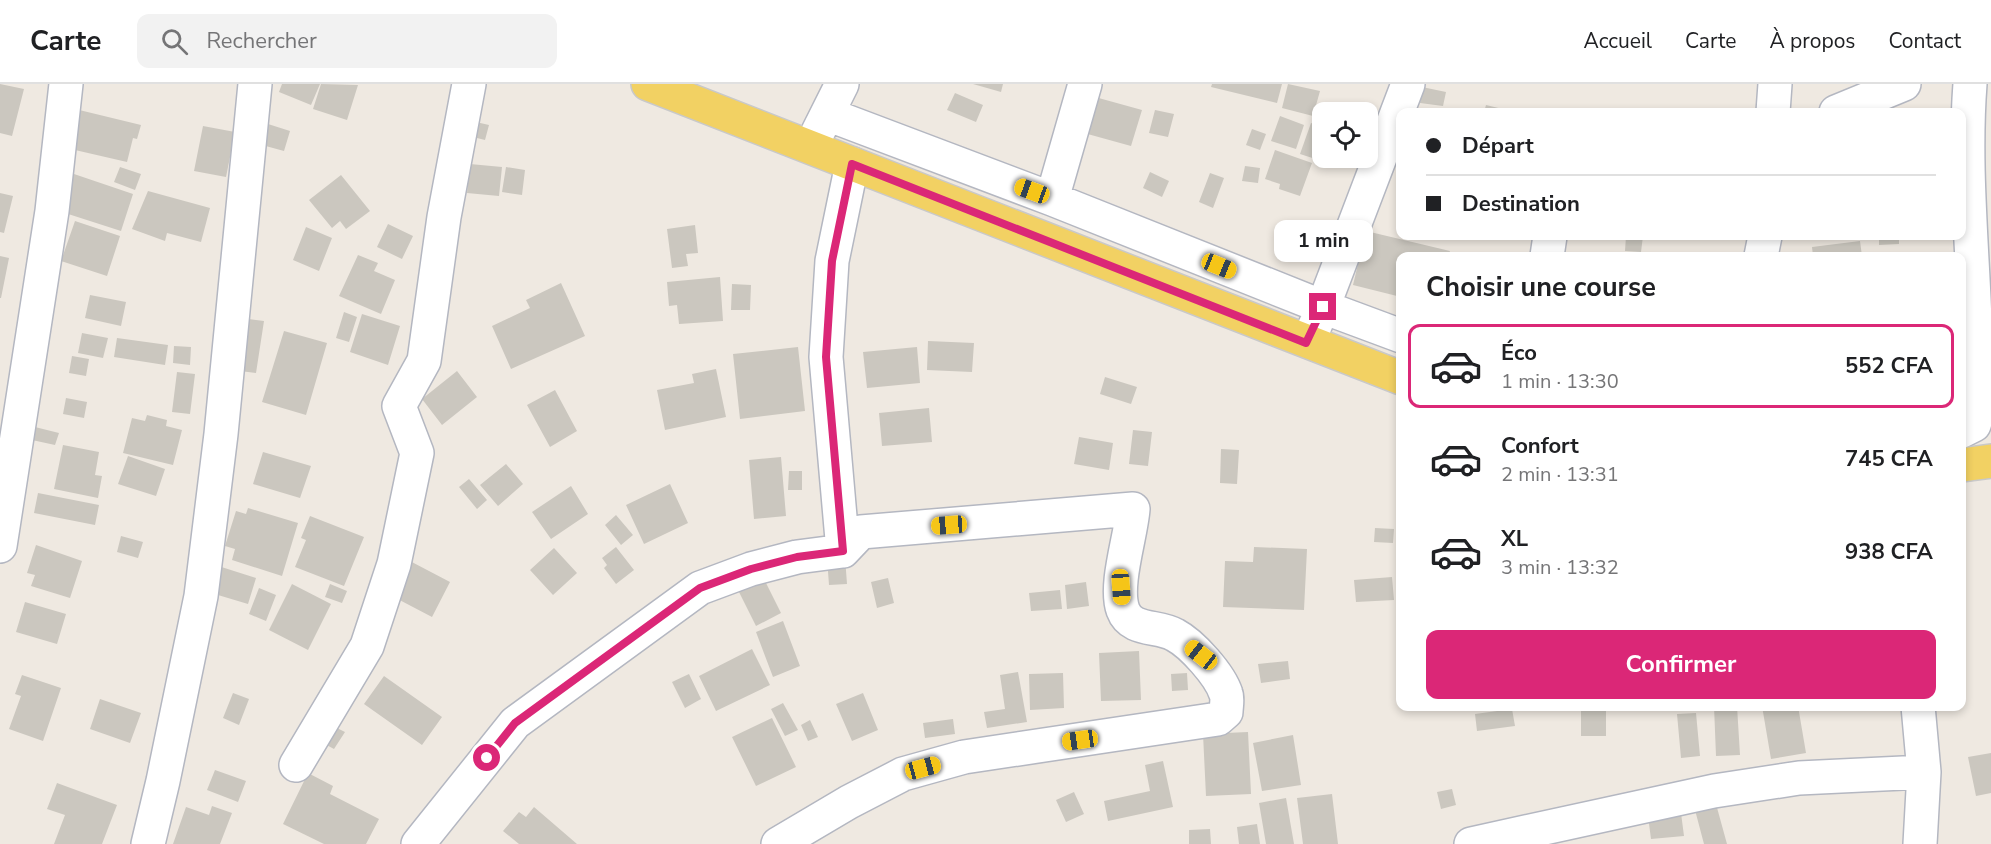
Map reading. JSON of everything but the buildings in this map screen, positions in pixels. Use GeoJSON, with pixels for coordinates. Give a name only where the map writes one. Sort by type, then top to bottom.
{"type":"FeatureCollection","features":[{"type":"Feature","properties":{"kind":"main road"},"geometry":{"type":"LineString","coordinates":[[648,84],[1306,343],[1396,376]]}},
{"type":"Feature","properties":{"kind":"main road"},"geometry":{"type":"LineString","coordinates":[[1966,464],[1991,461]]}},
{"type":"Feature","properties":{"kind":"street"},"geometry":{"type":"LineString","coordinates":[[0,546],[52,211],[66,84]]}},
{"type":"Feature","properties":{"kind":"street"},"geometry":{"type":"LineString","coordinates":[[148,844],[201,596],[221,434],[255,84]]}},
{"type":"Feature","properties":{"kind":"street"},"geometry":{"type":"LineString","coordinates":[[296,765],[367,646],[394,564],[417,453],[399,406],[424,361],[444,217],[469,84]]}},
{"type":"Feature","properties":{"kind":"street"},"geometry":{"type":"LineString","coordinates":[[810,147],[842,84]]}},
{"type":"Feature","properties":{"kind":"street"},"geometry":{"type":"LineString","coordinates":[[1052,199],[1085,84]]}},
{"type":"Feature","properties":{"kind":"street"},"geometry":{"type":"LineString","coordinates":[[1399,108],[1408,84]]}},
{"type":"Feature","properties":{"kind":"street"},"geometry":{"type":"LineString","coordinates":[[1773,108],[1775,84]]}},
{"type":"Feature","properties":{"kind":"street"},"geometry":{"type":"LineString","coordinates":[[1846,108],[1904,84]]}},
{"type":"Feature","properties":{"kind":"street"},"geometry":{"type":"LineString","coordinates":[[1966,429],[1974,425],[1977,416],[1970,206],[1970,84]]}},
{"type":"Feature","properties":{"kind":"street"},"geometry":{"type":"LineString","coordinates":[[827,114],[1052,199],[1396,334]]}},
{"type":"Feature","properties":{"kind":"street"},"geometry":{"type":"LineString","coordinates":[[1306,343],[1323,307],[1396,115]]}},
{"type":"Feature","properties":{"kind":"street"},"geometry":{"type":"LineString","coordinates":[[843,551],[826,357],[832,261],[852,164]]}},
{"type":"Feature","properties":{"kind":"street"},"geometry":{"type":"LineString","coordinates":[[418,844],[515,723],[700,588],[751,569],[797,557],[843,551],[861,532],[1133,509],[1121,587],[1122,608],[1128,619],[1138,625],[1174,634],[1201,655],[1227,695],[1226,712],[1218,719],[964,757],[903,774],[849,802],[778,844]]}},
{"type":"Feature","properties":{"kind":"street"},"geometry":{"type":"LineString","coordinates":[[1918,711],[1924,772],[1920,844]]}},
{"type":"Feature","properties":{"kind":"street"},"geometry":{"type":"LineString","coordinates":[[1471,844],[1714,791],[1799,778],[1924,772]]}},
{"type":"Feature","properties":{"kind":"route"},"geometry":{"type":"LineString","coordinates":[[487,758],[515,723],[700,588],[751,569],[797,557],[843,551],[826,357],[832,261],[852,164],[1306,343],[1323,307]]}}]}
